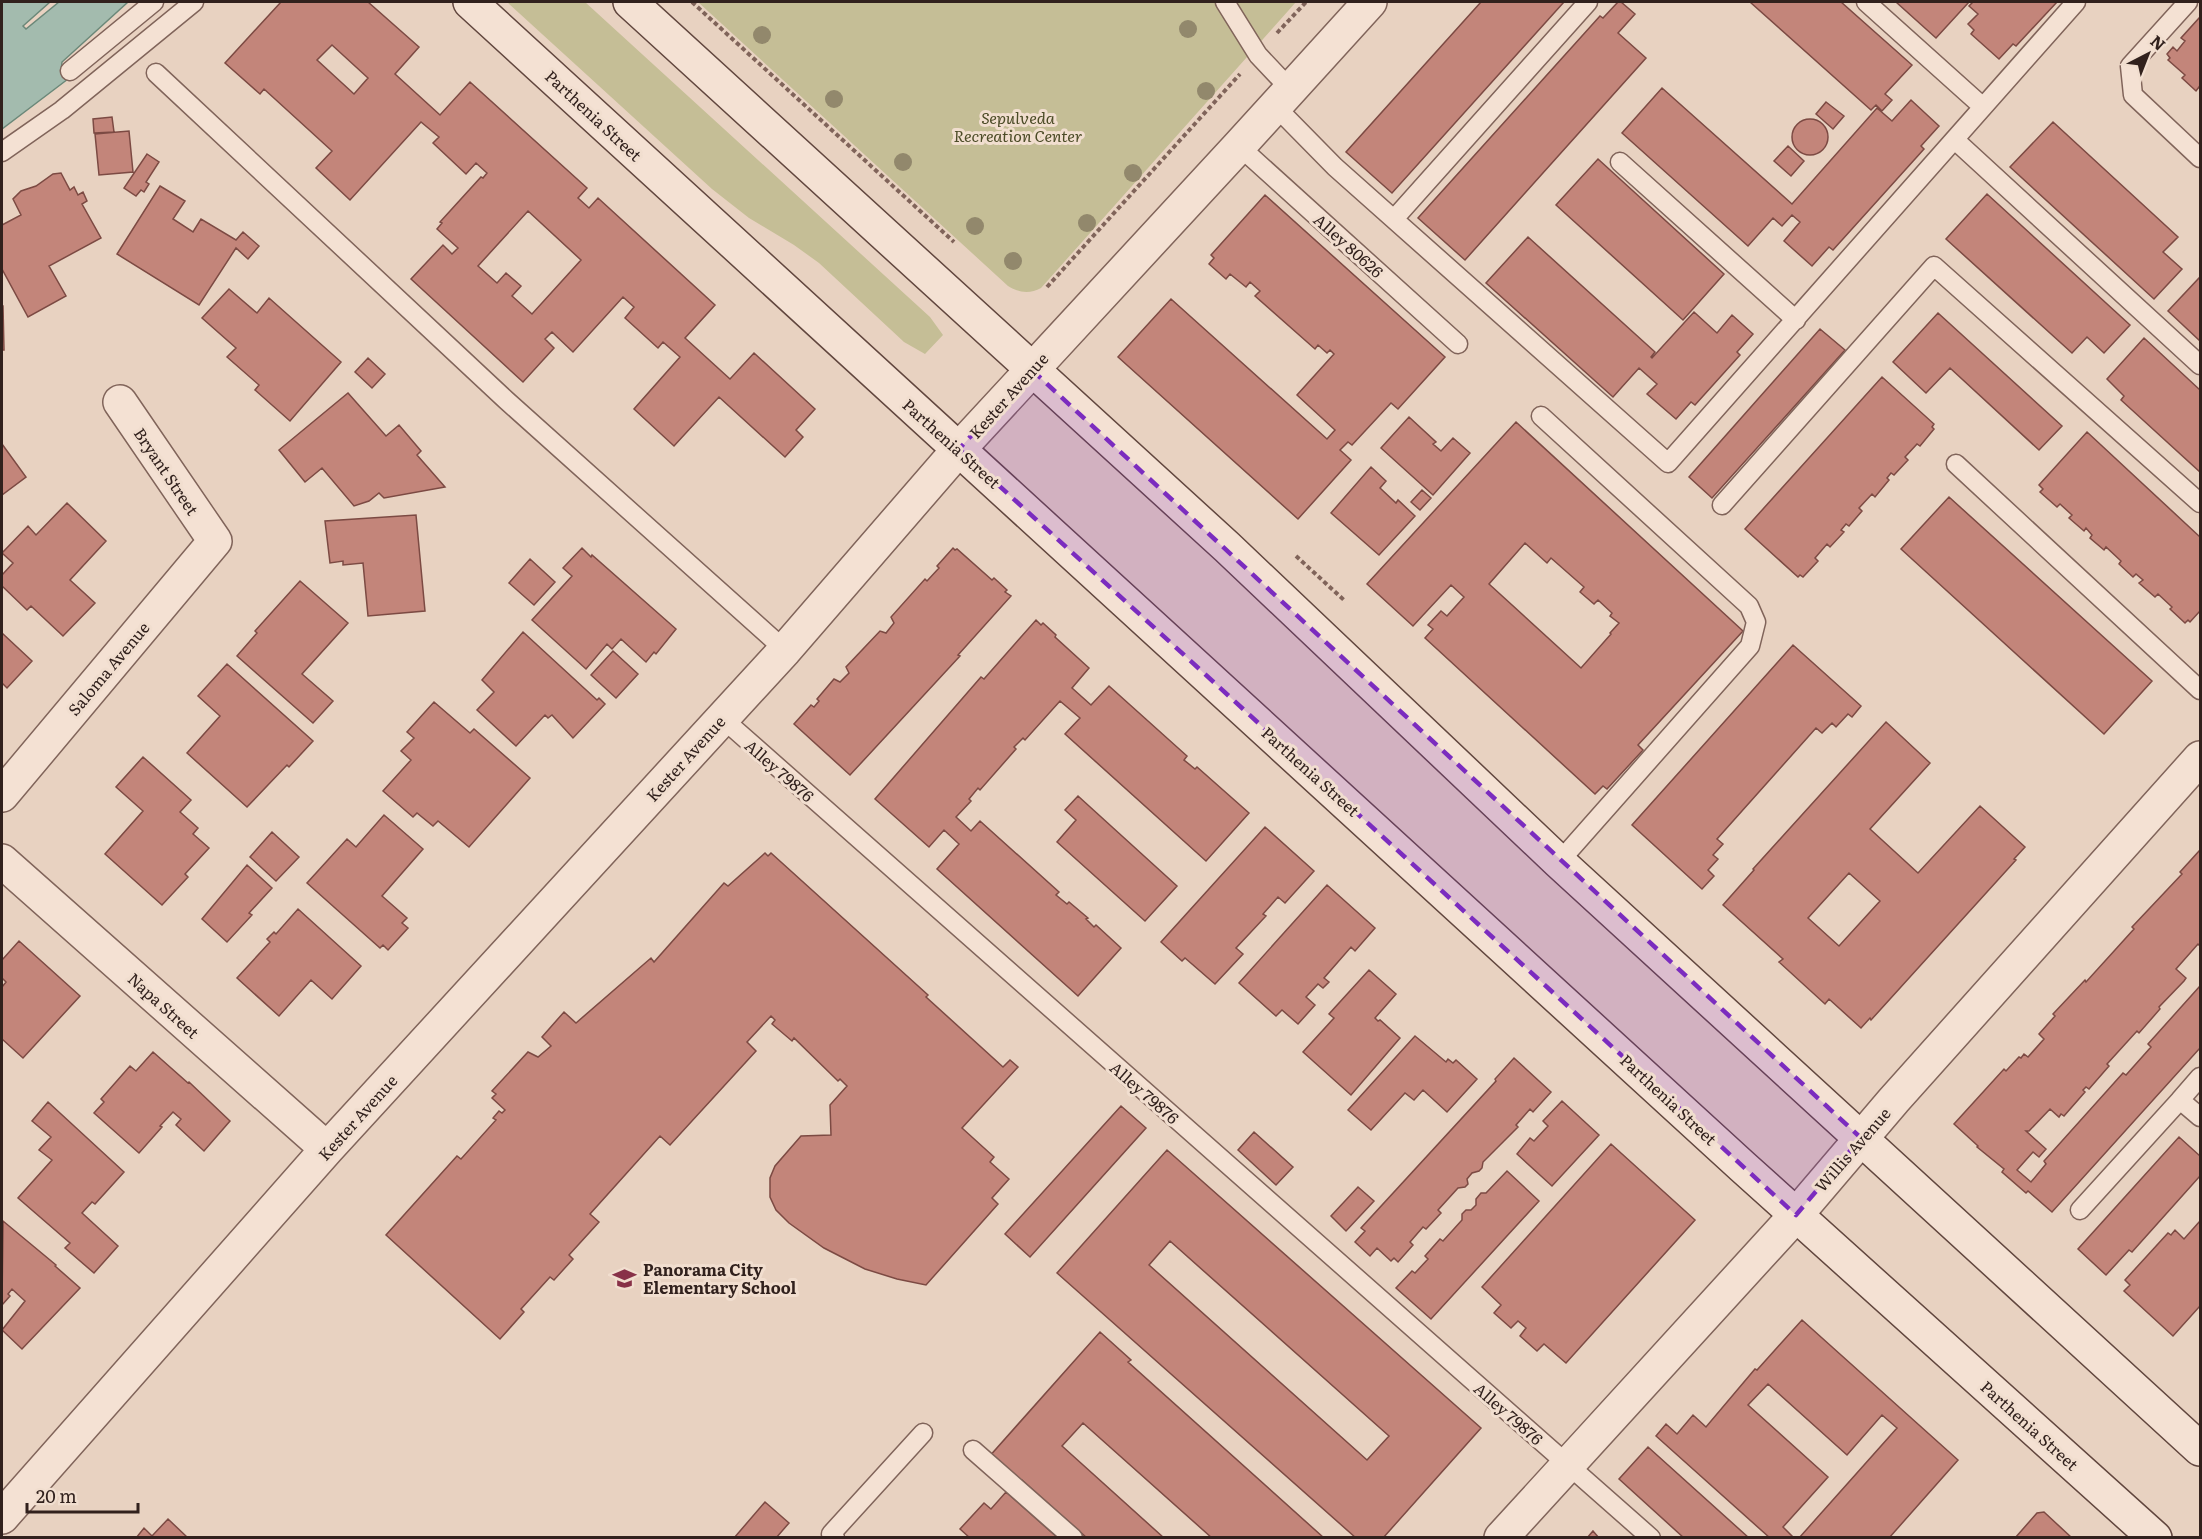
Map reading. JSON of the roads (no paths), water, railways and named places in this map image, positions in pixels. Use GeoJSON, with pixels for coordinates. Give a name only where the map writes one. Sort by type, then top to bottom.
{"type":"FeatureCollection","features":[{"type":"Feature","properties":{"kind":"main road","name":"Parthenia Street"},"geometry":{"type":"LineString","coordinates":[[470,2],[1796,1215],[2154,1538]]}},
{"type":"Feature","properties":{"kind":"main road"},"geometry":{"type":"LineString","coordinates":[[630,2],[1235,555],[1559,862],[2200,1449]]}},
{"type":"Feature","properties":{"kind":"main road","name":"Kester Avenue"},"geometry":{"type":"LineString","coordinates":[[2,1517],[327,1149],[785,650],[903,511],[1370,2]]}},
{"type":"Feature","properties":{"kind":"main road","name":"Bryant Street"},"geometry":{"type":"LineString","coordinates":[[120,402],[214,541]]}},
{"type":"Feature","properties":{"kind":"main road","name":"Saloma Avenue"},"geometry":{"type":"LineString","coordinates":[[2,795],[214,541]]}},
{"type":"Feature","properties":{"kind":"main road","name":"Willis Avenue"},"geometry":{"type":"LineString","coordinates":[[1501,1538],[1796,1215],[1861,1138],[2200,758]]}},
{"type":"Feature","properties":{"kind":"main road","name":"Napa Street"},"geometry":{"type":"LineString","coordinates":[[2,861],[327,1149]]}},
{"type":"Feature","properties":{"kind":"lane"},"geometry":{"type":"LineString","coordinates":[[70,71],[154,2]]}},
{"type":"Feature","properties":{"kind":"lane"},"geometry":{"type":"LineString","coordinates":[[2,152],[62,110],[194,2]]}},
{"type":"Feature","properties":{"kind":"lane"},"geometry":{"type":"LineString","coordinates":[[1225,2],[1283,98],[1335,167],[1668,463],[2076,2]]}},
{"type":"Feature","properties":{"kind":"lane"},"geometry":{"type":"LineString","coordinates":[[1394,219],[1588,2]]}},
{"type":"Feature","properties":{"kind":"lane"},"geometry":{"type":"LineString","coordinates":[[1866,2],[1983,107]]}},
{"type":"Feature","properties":{"kind":"lane"},"geometry":{"type":"LineString","coordinates":[[2188,2],[2130,66],[2133,95],[2200,158]]}},
{"type":"Feature","properties":{"kind":"lane"},"geometry":{"type":"LineString","coordinates":[[156,73],[506,400],[785,650]]}},
{"type":"Feature","properties":{"kind":"lane"},"geometry":{"type":"LineString","coordinates":[[1955,140],[2200,364]]}},
{"type":"Feature","properties":{"kind":"lane","name":"Alley 80626"},"geometry":{"type":"LineString","coordinates":[[1239,146],[1458,344]]}},
{"type":"Feature","properties":{"kind":"lane"},"geometry":{"type":"LineString","coordinates":[[1620,162],[1796,320]]}},
{"type":"Feature","properties":{"kind":"lane"},"geometry":{"type":"LineString","coordinates":[[1722,505],[1934,266],[2200,503]]}},
{"type":"Feature","properties":{"kind":"lane"},"geometry":{"type":"LineString","coordinates":[[1541,416],[1749,606],[1756,622],[1750,646],[1559,862]]}},
{"type":"Feature","properties":{"kind":"lane"},"geometry":{"type":"LineString","coordinates":[[1956,464],[2200,690]]}},
{"type":"Feature","properties":{"kind":"lane","name":"Alley 79876"},"geometry":{"type":"LineString","coordinates":[[722,718],[1651,1538]]}},
{"type":"Feature","properties":{"kind":"lane"},"geometry":{"type":"LineString","coordinates":[[2080,1210],[2200,1077]]}},
{"type":"Feature","properties":{"kind":"lane"},"geometry":{"type":"LineString","coordinates":[[2180,1100],[2200,1117]]}},
{"type":"Feature","properties":{"kind":"lane"},"geometry":{"type":"LineString","coordinates":[[835,1538],[831,1534],[923,1433]]}},
{"type":"Feature","properties":{"kind":"lane"},"geometry":{"type":"LineString","coordinates":[[973,1450],[1073,1538]]}},
{"type":"Feature","properties":{"kind":"place","name":"Panorama City Elementary School"},"geometry":{"type":"Point","coordinates":[625,1278]}},
{"type":"Feature","properties":{"kind":"park label","name":"Sepulveda Recreation Center"},"geometry":{"type":"Point","coordinates":[1018,126]}}]}
